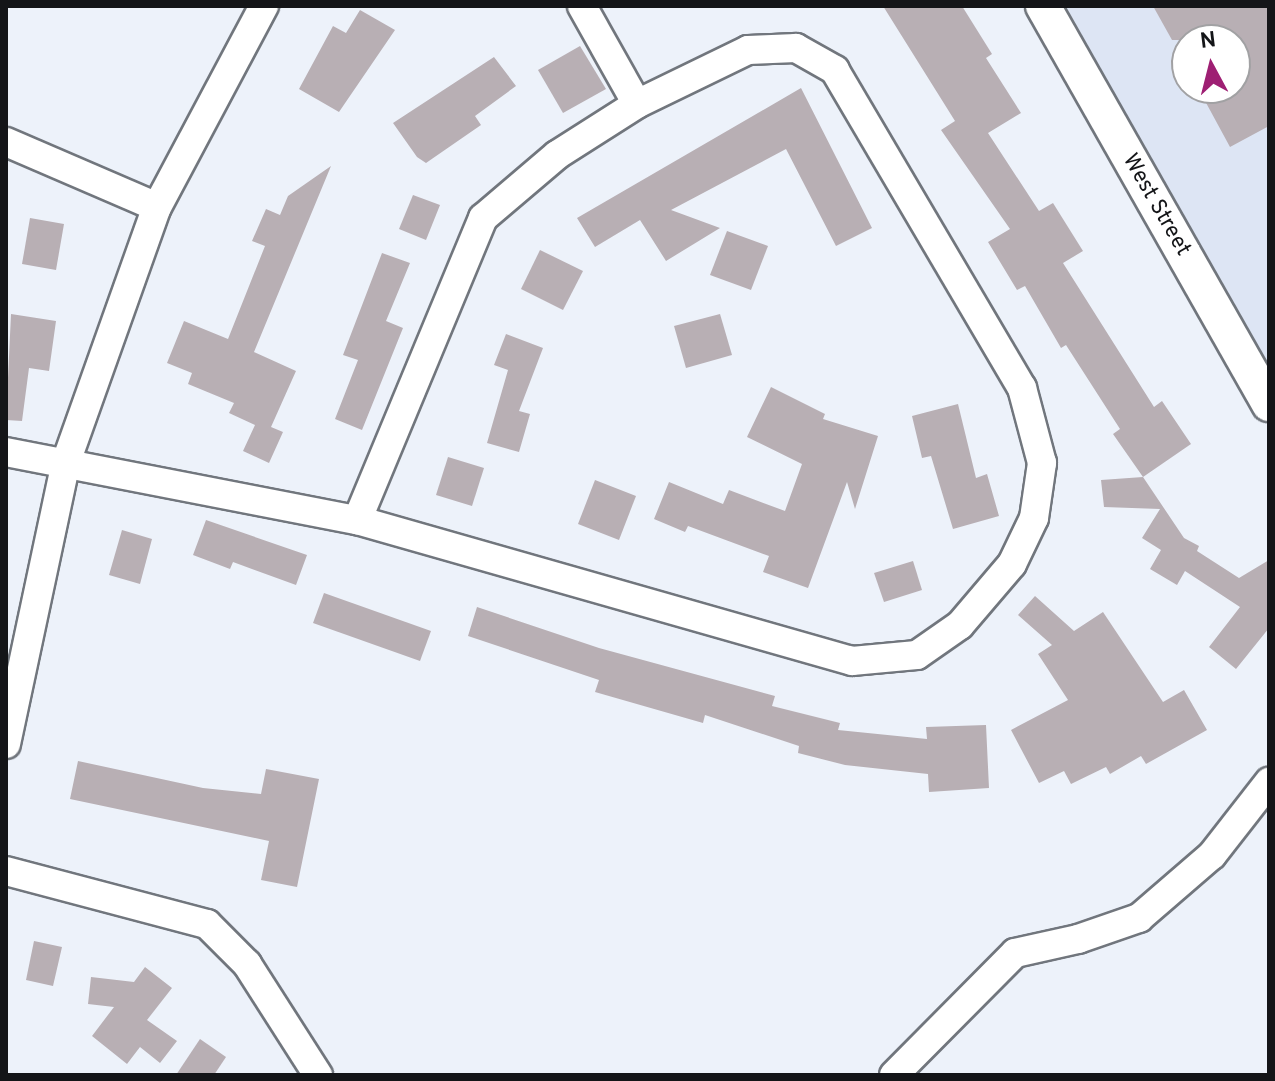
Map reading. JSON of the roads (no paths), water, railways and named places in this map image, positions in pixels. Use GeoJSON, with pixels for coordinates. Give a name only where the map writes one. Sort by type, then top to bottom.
{"type":"FeatureCollection","features":[{"type":"Feature","properties":{"kind":"street"},"geometry":{"type":"LineString","coordinates":[[6,744],[66,462],[157,207],[264,6]]}},
{"type":"Feature","properties":{"kind":"street"},"geometry":{"type":"LineString","coordinates":[[582,6],[637,104]]}},
{"type":"Feature","properties":{"kind":"street","name":"West Street"},"geometry":{"type":"LineString","coordinates":[[1043,6],[1269,404]]}},
{"type":"Feature","properties":{"kind":"street"},"geometry":{"type":"LineString","coordinates":[[6,452],[357,520],[852,661],[917,655],[960,625],[1012,564],[1034,518],[1042,463],[1022,388],[835,70],[796,48],[748,50],[637,104],[557,155],[483,218],[357,520]]}},
{"type":"Feature","properties":{"kind":"street"},"geometry":{"type":"LineString","coordinates":[[6,142],[157,207]]}},
{"type":"Feature","properties":{"kind":"street"},"geometry":{"type":"LineString","coordinates":[[894,1075],[1015,953],[1078,939],[1139,918],[1212,855],[1269,782]]}},
{"type":"Feature","properties":{"kind":"street"},"geometry":{"type":"LineString","coordinates":[[6,871],[207,924],[247,964],[318,1075]]}}]}
